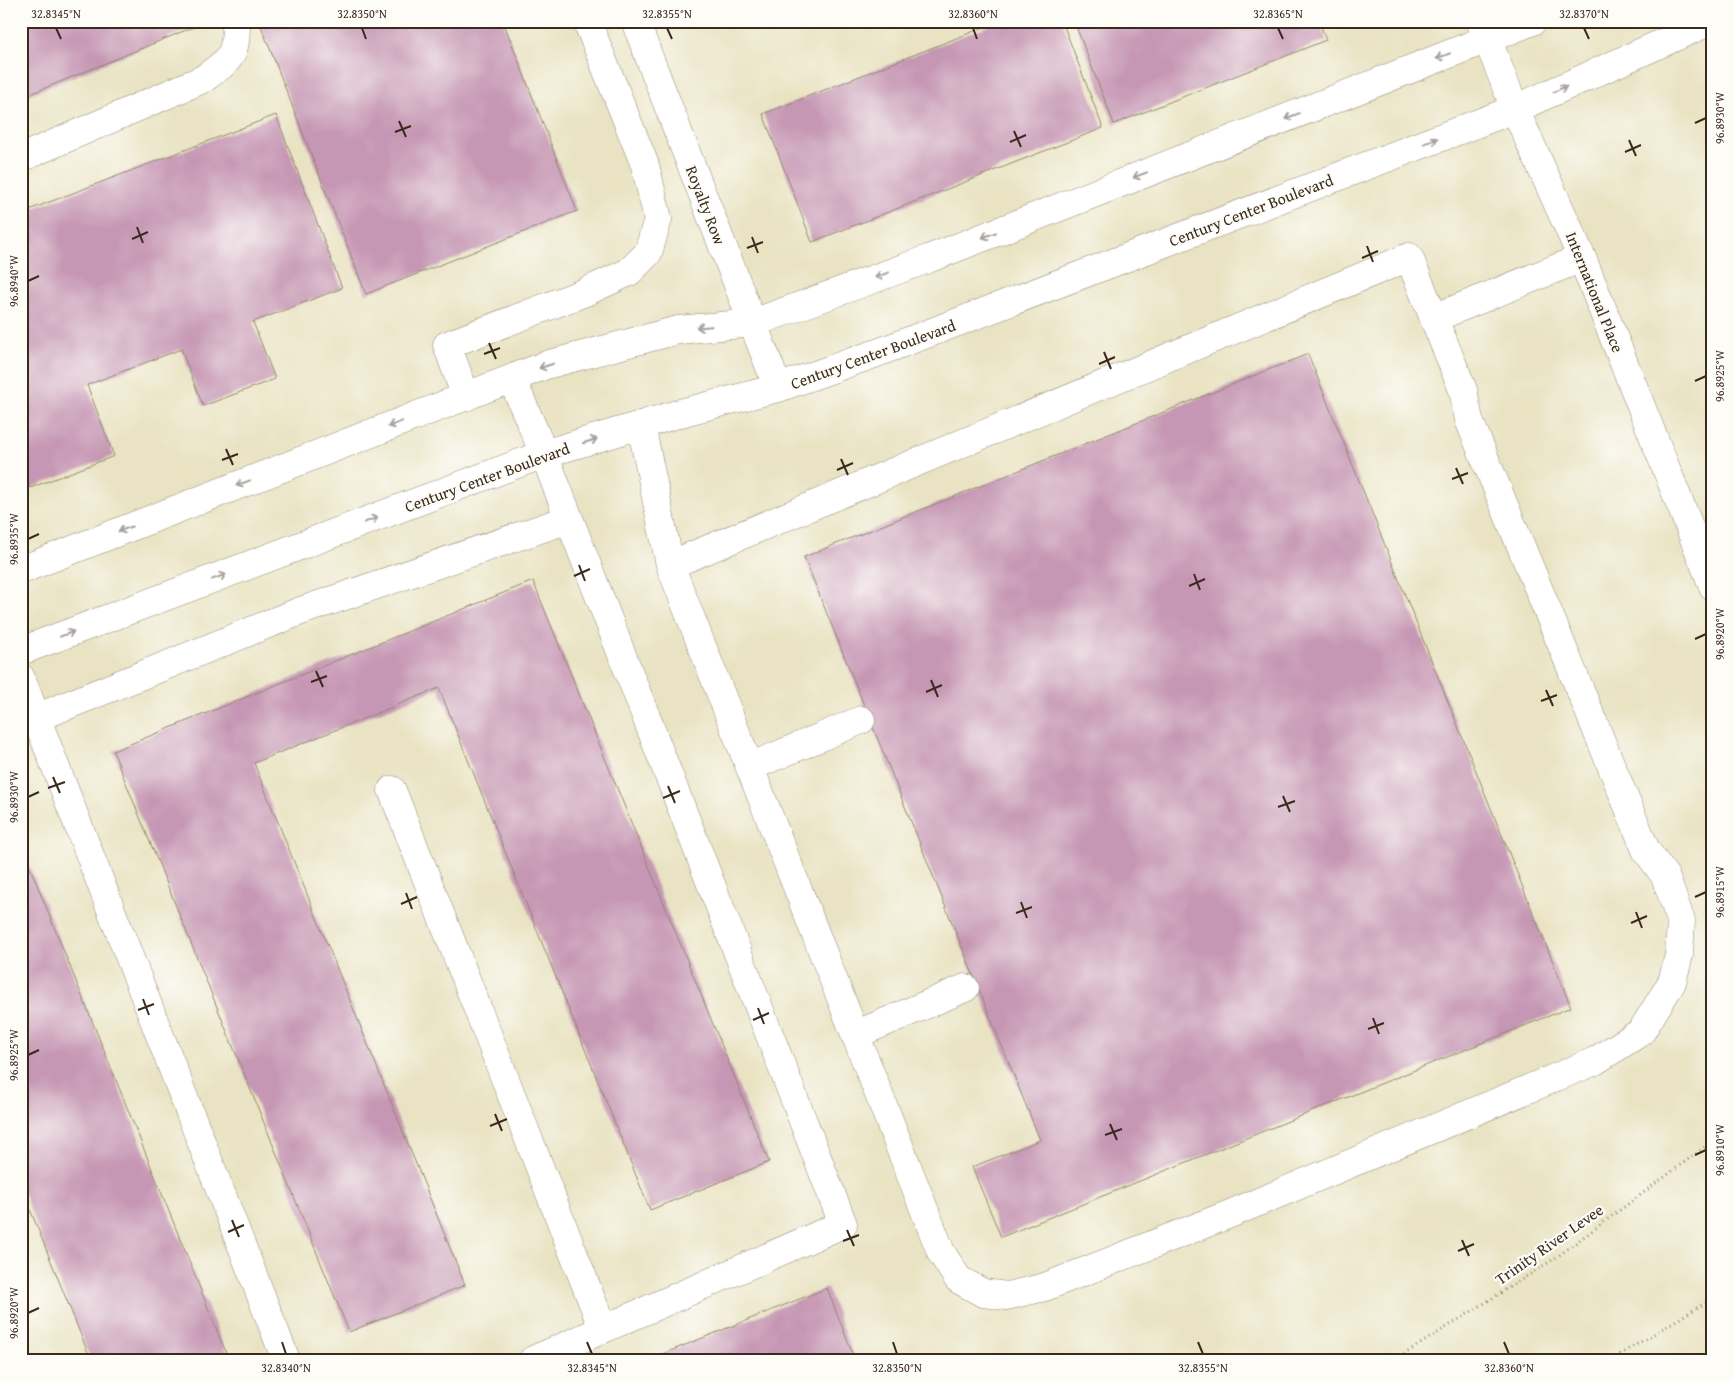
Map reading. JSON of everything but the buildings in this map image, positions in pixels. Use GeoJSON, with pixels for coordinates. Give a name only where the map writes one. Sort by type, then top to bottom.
{"type":"FeatureCollection","features":[{"type":"Feature","properties":{"kind":"street"},"geometry":{"type":"LineString","coordinates":[[21,158],[203,79],[228,62],[236,42],[236,21]]}},
{"type":"Feature","properties":{"kind":"street"},"geometry":{"type":"LineString","coordinates":[[466,397],[447,345],[583,293],[629,272],[648,253],[658,219],[645,165],[587,21]]}},
{"type":"Feature","properties":{"kind":"street","name":"Royalty Row"},"geometry":{"type":"LineString","coordinates":[[635,21],[778,388]]}},
{"type":"Feature","properties":{"kind":"street"},"geometry":{"type":"LineString","coordinates":[[21,570],[546,366],[678,330],[752,323],[937,255],[1484,30],[1533,21]]}},
{"type":"Feature","properties":{"kind":"street","name":"Century Center Boulevard"},"geometry":{"type":"LineString","coordinates":[[21,652],[544,454],[684,412],[778,388],[886,350],[1515,109],[1711,21]]}},
{"type":"Feature","properties":{"kind":"street","name":"International Place"},"geometry":{"type":"LineString","coordinates":[[1484,30],[1515,109],[1582,258],[1709,575]]}},
{"type":"Feature","properties":{"kind":"street"},"geometry":{"type":"LineString","coordinates":[[622,107],[662,92]]}},
{"type":"Feature","properties":{"kind":"street"},"geometry":{"type":"LineString","coordinates":[[641,425],[670,565],[941,1252],[958,1279],[983,1293],[1007,1296],[1045,1287],[1312,1179],[1595,1061],[1641,1032],[1672,982],[1679,955],[1681,921],[1665,876],[1646,850],[1469,420],[1463,390],[1409,257],[670,565]]}},
{"type":"Feature","properties":{"kind":"street"},"geometry":{"type":"LineString","coordinates":[[1434,318],[1582,258]]}},
{"type":"Feature","properties":{"kind":"street"},"geometry":{"type":"LineString","coordinates":[[512,379],[544,454],[843,1224],[533,1360]]}},
{"type":"Feature","properties":{"kind":"street"},"geometry":{"type":"LineString","coordinates":[[29,721],[298,612],[569,519]]}},
{"type":"Feature","properties":{"kind":"street"},"geometry":{"type":"LineString","coordinates":[[21,678],[29,721],[286,1360]]}},
{"type":"Feature","properties":{"kind":"street"},"geometry":{"type":"LineString","coordinates":[[750,767],[861,720]]}},
{"type":"Feature","properties":{"kind":"street"},"geometry":{"type":"LineString","coordinates":[[392,790],[603,1329]]}},
{"type":"Feature","properties":{"kind":"street"},"geometry":{"type":"LineString","coordinates":[[855,1034],[965,988]]}},
{"type":"Feature","properties":{"kind":"path","name":"Trinity River Levee"},"geometry":{"type":"LineString","coordinates":[[1395,1360],[1554,1259],[1713,1141]]}},
{"type":"Feature","properties":{"kind":"path"},"geometry":{"type":"LineString","coordinates":[[1610,1360],[1713,1298]]}}]}
